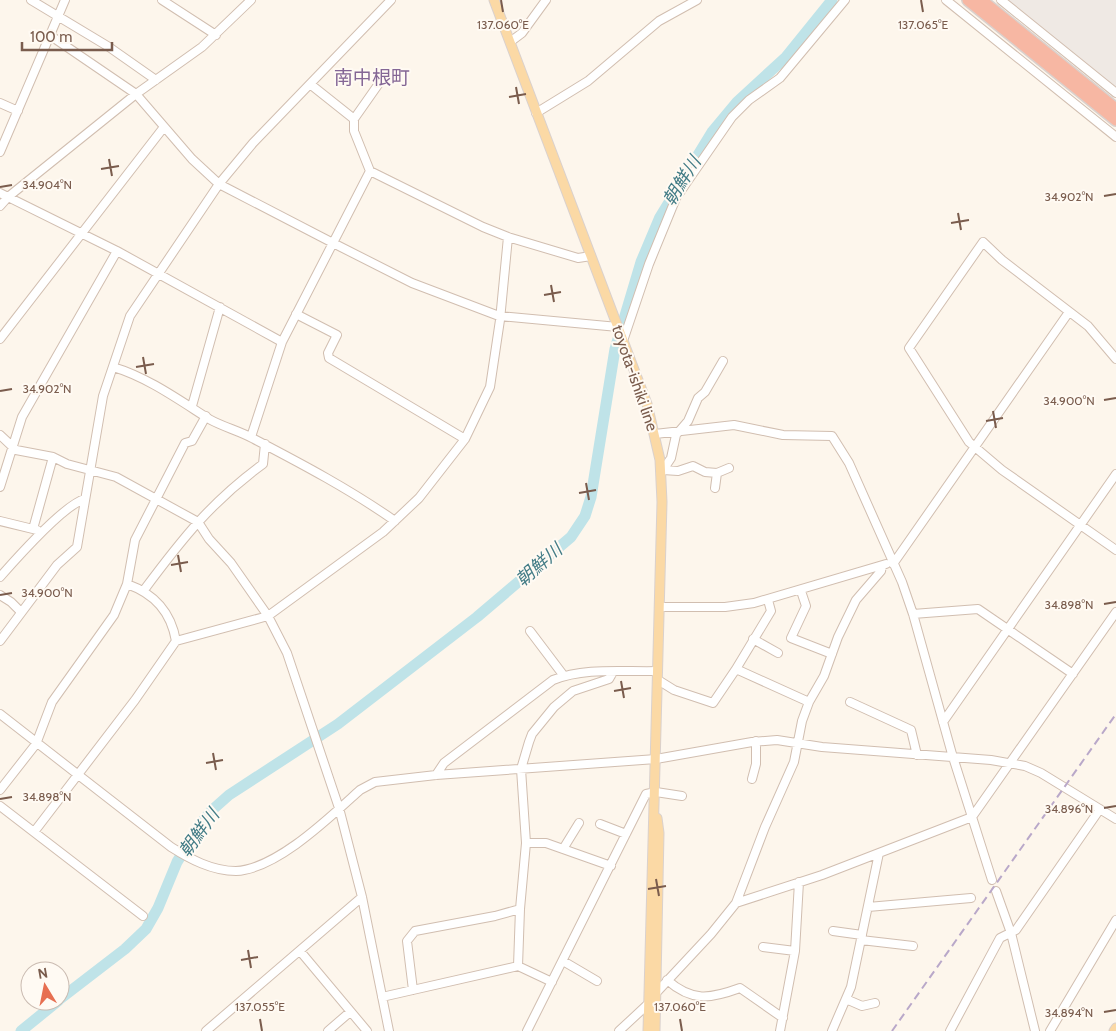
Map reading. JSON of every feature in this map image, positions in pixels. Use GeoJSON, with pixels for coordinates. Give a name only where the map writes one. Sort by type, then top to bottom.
{"type":"FeatureCollection","features":[{"type":"Feature","properties":{"kind":"highway"},"geometry":{"type":"LineString","coordinates":[[968,0],[1116,120]]}},
{"type":"Feature","properties":{"kind":"highway"},"geometry":{"type":"LineString","coordinates":[[981,0],[1116,109]]}},
{"type":"Feature","properties":{"kind":"main road","name":"toyota-ishiki line"},"geometry":{"type":"LineString","coordinates":[[494,0],[647,404],[662,472],[656,792],[652,834],[647,1005],[648,1031]]}},
{"type":"Feature","properties":{"kind":"main road","name":"toyota-ishiki line"},"geometry":{"type":"LineString","coordinates":[[655,808],[659,834],[655,1031]]}},
{"type":"Feature","properties":{"kind":"street"},"geometry":{"type":"LineString","coordinates":[[31,0],[59,16],[156,80]]}},
{"type":"Feature","properties":{"kind":"street"},"geometry":{"type":"LineString","coordinates":[[0,152],[65,0]]}},
{"type":"Feature","properties":{"kind":"street"},"geometry":{"type":"LineString","coordinates":[[162,0],[216,35]]}},
{"type":"Feature","properties":{"kind":"street"},"geometry":{"type":"LineString","coordinates":[[0,206],[8,197],[136,94],[216,35],[251,0]]}},
{"type":"Feature","properties":{"kind":"street"},"geometry":{"type":"LineString","coordinates":[[0,641],[57,565],[76,549],[92,470],[104,396],[130,316],[219,184],[253,143],[391,0]]}},
{"type":"Feature","properties":{"kind":"street"},"geometry":{"type":"LineString","coordinates":[[510,42],[522,33],[546,0]]}},
{"type":"Feature","properties":{"kind":"street"},"geometry":{"type":"LineString","coordinates":[[536,113],[588,81],[659,21],[696,0]]}},
{"type":"Feature","properties":{"kind":"street"},"geometry":{"type":"LineString","coordinates":[[622,340],[656,246],[670,211],[681,191],[736,113],[780,78],[845,0]]}},
{"type":"Feature","properties":{"kind":"street"},"geometry":{"type":"LineString","coordinates":[[1000,0],[1071,61],[1116,93]]}},
{"type":"Feature","properties":{"kind":"street"},"geometry":{"type":"LineString","coordinates":[[950,1],[1116,137]]}},
{"type":"Feature","properties":{"kind":"street"},"geometry":{"type":"LineString","coordinates":[[50,36],[136,94],[192,159],[219,184],[333,243],[412,283],[499,316],[617,324]]}},
{"type":"Feature","properties":{"kind":"street"},"geometry":{"type":"LineString","coordinates":[[387,72],[354,119],[354,131],[370,171],[483,228],[578,258],[591,256]]}},
{"type":"Feature","properties":{"kind":"street"},"geometry":{"type":"LineString","coordinates":[[1052,85],[1057,78]]}},
{"type":"Feature","properties":{"kind":"street"},"geometry":{"type":"LineString","coordinates":[[310,84],[354,119]]}},
{"type":"Feature","properties":{"kind":"street"},"geometry":{"type":"LineString","coordinates":[[0,103],[18,111]]}},
{"type":"Feature","properties":{"kind":"street"},"geometry":{"type":"LineString","coordinates":[[0,339],[164,127]]}},
{"type":"Feature","properties":{"kind":"street"},"geometry":{"type":"LineString","coordinates":[[251,437],[282,342],[370,171]]}},
{"type":"Feature","properties":{"kind":"street"},"geometry":{"type":"LineString","coordinates":[[0,193],[117,251],[282,342]]}},
{"type":"Feature","properties":{"kind":"street"},"geometry":{"type":"LineString","coordinates":[[34,832],[135,700],[176,641],[268,616],[395,522],[419,498],[465,439],[490,387],[508,237]]}},
{"type":"Feature","properties":{"kind":"street"},"geometry":{"type":"LineString","coordinates":[[1116,359],[1088,326],[997,256],[983,242],[909,348],[950,415],[974,447],[1002,470],[1116,550]]}},
{"type":"Feature","properties":{"kind":"street"},"geometry":{"type":"LineString","coordinates":[[0,487],[22,417],[117,251]]}},
{"type":"Feature","properties":{"kind":"street"},"geometry":{"type":"LineString","coordinates":[[192,406],[220,307]]}},
{"type":"Feature","properties":{"kind":"street"},"geometry":{"type":"LineString","coordinates":[[659,607],[725,606],[768,600],[893,562],[1069,312]]}},
{"type":"Feature","properties":{"kind":"street"},"geometry":{"type":"LineString","coordinates":[[296,314],[337,335],[328,354],[329,358],[465,439]]}},
{"type":"Feature","properties":{"kind":"street"},"geometry":{"type":"LineString","coordinates":[[662,472],[670,458],[673,442],[679,430],[688,421],[698,398],[705,392],[724,361]]}},
{"type":"Feature","properties":{"kind":"street"},"geometry":{"type":"LineString","coordinates":[[112,368],[131,374],[192,406],[206,416],[265,444],[367,502],[395,522]]}},
{"type":"Feature","properties":{"kind":"street"},"geometry":{"type":"LineString","coordinates":[[0,790],[36,744],[52,702],[114,615],[127,584],[135,540],[155,497],[185,443],[192,441],[206,416]]}},
{"type":"Feature","properties":{"kind":"street"},"geometry":{"type":"LineString","coordinates":[[655,434],[734,425],[783,435],[832,436],[849,462],[893,562],[913,614],[943,722],[992,880]]}},
{"type":"Feature","properties":{"kind":"street"},"geometry":{"type":"LineString","coordinates":[[0,435],[16,450],[53,457],[67,464],[116,477],[198,522],[268,616],[287,653],[339,808],[362,897],[389,1031]]}},
{"type":"Feature","properties":{"kind":"street"},"geometry":{"type":"LineString","coordinates":[[144,590],[186,533],[225,492],[262,464],[265,444]]}},
{"type":"Feature","properties":{"kind":"street"},"geometry":{"type":"LineString","coordinates":[[33,529],[53,457]]}},
{"type":"Feature","properties":{"kind":"street"},"geometry":{"type":"LineString","coordinates":[[662,472],[684,470],[693,466],[705,472],[718,473],[729,468]]}},
{"type":"Feature","properties":{"kind":"street"},"geometry":{"type":"LineString","coordinates":[[715,488],[718,473]]}},
{"type":"Feature","properties":{"kind":"street"},"geometry":{"type":"LineString","coordinates":[[943,722],[1116,474]]}},
{"type":"Feature","properties":{"kind":"street"},"geometry":{"type":"LineString","coordinates":[[0,577],[18,555],[85,499]]}},
{"type":"Feature","properties":{"kind":"street"},"geometry":{"type":"LineString","coordinates":[[0,521],[42,533]]}},
{"type":"Feature","properties":{"kind":"street"},"geometry":{"type":"LineString","coordinates":[[655,994],[711,934],[736,903],[765,827],[794,762],[809,702],[824,676],[856,600],[881,571],[882,566]]}},
{"type":"Feature","properties":{"kind":"street"},"geometry":{"type":"LineString","coordinates":[[127,584],[144,590],[156,600],[168,615],[174,628],[176,641]]}},
{"type":"Feature","properties":{"kind":"street"},"geometry":{"type":"LineString","coordinates":[[801,590],[806,606],[791,638],[832,654]]}},
{"type":"Feature","properties":{"kind":"street"},"geometry":{"type":"LineString","coordinates":[[0,595],[12,602],[21,612]]}},
{"type":"Feature","properties":{"kind":"street"},"geometry":{"type":"LineString","coordinates":[[436,775],[444,764],[553,680],[564,676],[584,672],[613,672],[658,676],[674,690],[713,703],[771,611],[768,600]]}},
{"type":"Feature","properties":{"kind":"street"},"geometry":{"type":"LineString","coordinates":[[913,614],[974,608],[1073,674]]}},
{"type":"Feature","properties":{"kind":"street"},"geometry":{"type":"LineString","coordinates":[[736,903],[800,882],[972,817],[1116,612]]}},
{"type":"Feature","properties":{"kind":"street"},"geometry":{"type":"LineString","coordinates":[[530,631],[564,676]]}},
{"type":"Feature","properties":{"kind":"street"},"geometry":{"type":"LineString","coordinates":[[753,639],[778,653]]}},
{"type":"Feature","properties":{"kind":"street"},"geometry":{"type":"LineString","coordinates":[[736,669],[809,702]]}},
{"type":"Feature","properties":{"kind":"street"},"geometry":{"type":"LineString","coordinates":[[518,966],[520,909],[526,843],[521,769],[532,734],[554,707],[572,691],[609,679],[613,672]]}},
{"type":"Feature","properties":{"kind":"street"},"geometry":{"type":"LineString","coordinates":[[850,702],[911,730],[918,755]]}},
{"type":"Feature","properties":{"kind":"street"},"geometry":{"type":"LineString","coordinates":[[0,714],[36,744],[172,847],[191,859],[209,866],[235,871],[261,866],[278,857],[360,790],[375,782],[436,775],[656,759],[756,741],[776,740],[1011,763],[1025,766],[1041,773],[1116,819]]}},
{"type":"Feature","properties":{"kind":"street"},"geometry":{"type":"LineString","coordinates":[[752,779],[756,764],[756,741]]}},
{"type":"Feature","properties":{"kind":"street"},"geometry":{"type":"LineString","coordinates":[[527,1031],[646,794],[656,792],[682,796]]}},
{"type":"Feature","properties":{"kind":"street"},"geometry":{"type":"LineString","coordinates":[[0,806],[143,916]]}},
{"type":"Feature","properties":{"kind":"street"},"geometry":{"type":"LineString","coordinates":[[950,1031],[1000,938],[1018,928],[1100,809]]}},
{"type":"Feature","properties":{"kind":"street"},"geometry":{"type":"LineString","coordinates":[[563,849],[580,823]]}},
{"type":"Feature","properties":{"kind":"street"},"geometry":{"type":"LineString","coordinates":[[600,824],[626,834]]}},
{"type":"Feature","properties":{"kind":"street"},"geometry":{"type":"LineString","coordinates":[[526,843],[546,843],[611,866]]}},
{"type":"Feature","properties":{"kind":"street"},"geometry":{"type":"LineString","coordinates":[[832,1031],[851,987],[879,853]]}},
{"type":"Feature","properties":{"kind":"street"},"geometry":{"type":"LineString","coordinates":[[780,1031],[795,951],[800,882]]}},
{"type":"Feature","properties":{"kind":"street"},"geometry":{"type":"LineString","coordinates":[[996,891],[1011,933],[1035,1031]]}},
{"type":"Feature","properties":{"kind":"street"},"geometry":{"type":"LineString","coordinates":[[206,1031],[362,897]]}},
{"type":"Feature","properties":{"kind":"street"},"geometry":{"type":"LineString","coordinates":[[868,907],[971,898]]}},
{"type":"Feature","properties":{"kind":"street"},"geometry":{"type":"LineString","coordinates":[[413,990],[407,940],[415,931],[495,916],[520,909]]}},
{"type":"Feature","properties":{"kind":"street"},"geometry":{"type":"LineString","coordinates":[[1050,1031],[1116,920]]}},
{"type":"Feature","properties":{"kind":"street"},"geometry":{"type":"LineString","coordinates":[[833,931],[861,938],[913,946]]}},
{"type":"Feature","properties":{"kind":"street"},"geometry":{"type":"LineString","coordinates":[[763,947],[795,951]]}},
{"type":"Feature","properties":{"kind":"street"},"geometry":{"type":"LineString","coordinates":[[300,951],[367,1031]]}},
{"type":"Feature","properties":{"kind":"street"},"geometry":{"type":"LineString","coordinates":[[563,961],[597,981]]}},
{"type":"Feature","properties":{"kind":"street"},"geometry":{"type":"LineString","coordinates":[[382,997],[518,966],[552,982]]}},
{"type":"Feature","properties":{"kind":"street"},"geometry":{"type":"LineString","coordinates":[[667,980],[681,992],[710,998],[740,988],[783,1018]]}},
{"type":"Feature","properties":{"kind":"street"},"geometry":{"type":"LineString","coordinates":[[846,999],[862,1006],[875,1003]]}},
{"type":"Feature","properties":{"kind":"street"},"geometry":{"type":"LineString","coordinates":[[619,1031],[647,1005]]}},
{"type":"Feature","properties":{"kind":"street"},"geometry":{"type":"LineString","coordinates":[[328,1031],[350,1012]]}},
{"type":"Feature","properties":{"kind":"shaded area"},"geometry":{"type":"Polygon","coordinates":[[[1006,0],[1116,0],[1116,88],[1006,0]]]}},
{"type":"Feature","properties":{"kind":"waterway","name":"朝鮮川"},"geometry":{"type":"LineString","coordinates":[[70,991],[125,949],[146,929],[158,908],[177,862],[201,823],[211,811],[229,795],[338,724],[477,617],[571,537],[585,516],[591,497],[615,349],[641,262],[660,217],[712,132],[737,102],[786,57],[832,0]]}},
{"type":"Feature","properties":{"kind":"waterway","name":"朝鮮川"},"geometry":{"type":"LineString","coordinates":[[21,1031],[46,1011]]}},
{"type":"Feature","properties":{"kind":"railway"},"geometry":{"type":"LineString","coordinates":[[892,1031],[1116,714]]}},
{"type":"Feature","properties":{"kind":"district","name":"南中根町"},"geometry":{"type":"Point","coordinates":[372,77]}}]}
